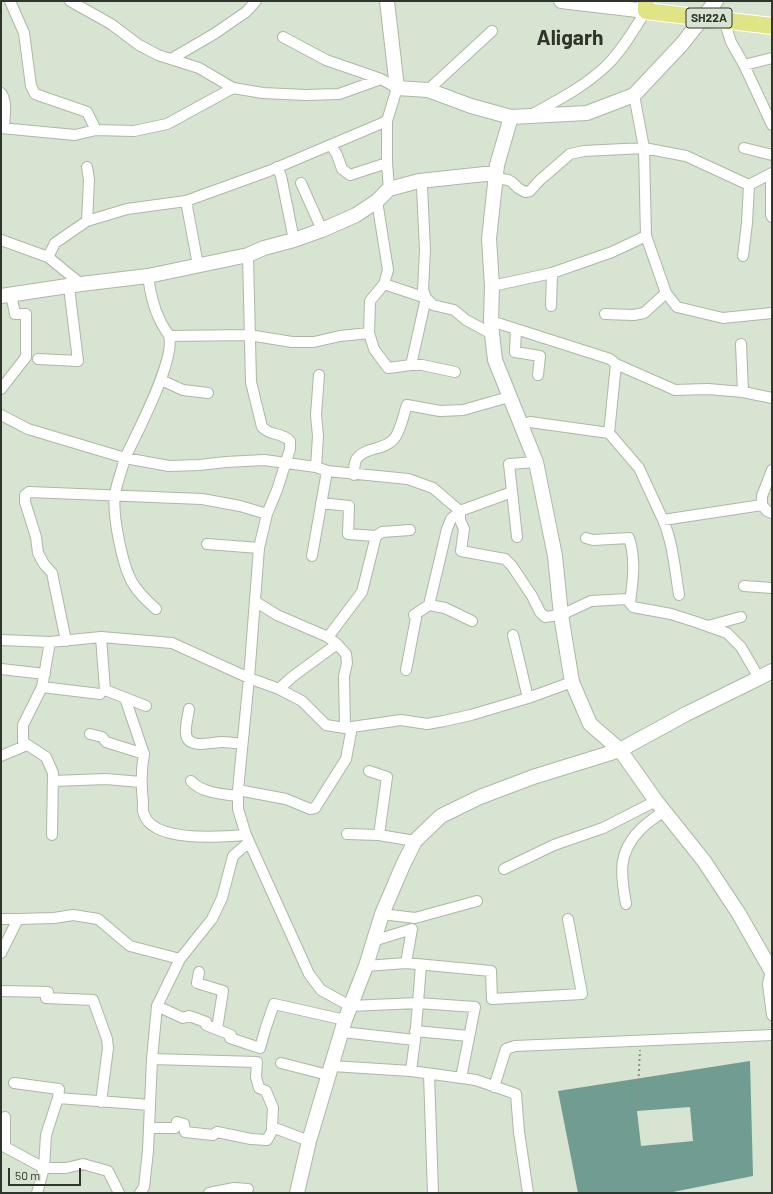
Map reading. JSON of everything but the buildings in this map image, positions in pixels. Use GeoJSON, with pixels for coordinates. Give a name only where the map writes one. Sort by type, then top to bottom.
{"type":"FeatureCollection","features":[{"type":"Feature","properties":{"kind":"main road","name":"SH22A"},"geometry":{"type":"LineString","coordinates":[[646,6],[704,18],[772,26]]}},
{"type":"Feature","properties":{"kind":"street"},"geometry":{"type":"LineString","coordinates":[[10,1],[24,33],[31,86],[35,94],[87,112],[96,130]]}},
{"type":"Feature","properties":{"kind":"street"},"geometry":{"type":"LineString","coordinates":[[70,1],[111,24],[139,45],[158,55],[199,68],[233,88],[263,93],[306,95],[339,94],[381,79]]}},
{"type":"Feature","properties":{"kind":"street"},"geometry":{"type":"LineString","coordinates":[[172,59],[221,30],[246,12],[256,1]]}},
{"type":"Feature","properties":{"kind":"street"},"geometry":{"type":"LineString","coordinates":[[387,1],[397,88],[387,121],[386,163],[389,189]]}},
{"type":"Feature","properties":{"kind":"street"},"geometry":{"type":"LineString","coordinates":[[531,116],[582,86],[607,66],[623,46],[646,6],[561,1]]}},
{"type":"Feature","properties":{"kind":"street"},"geometry":{"type":"LineString","coordinates":[[283,37],[326,60],[381,79],[397,88],[428,90],[471,106],[511,117],[587,113],[634,95],[682,44],[716,1]]}},
{"type":"Feature","properties":{"kind":"street"},"geometry":{"type":"LineString","coordinates":[[724,20],[731,42],[744,65],[772,125]]}},
{"type":"Feature","properties":{"kind":"street"},"geometry":{"type":"LineString","coordinates":[[428,90],[492,31]]}},
{"type":"Feature","properties":{"kind":"street"},"geometry":{"type":"LineString","coordinates":[[744,65],[772,58]]}},
{"type":"Feature","properties":{"kind":"street"},"geometry":{"type":"LineString","coordinates":[[1,93],[4,97],[5,104],[2,128],[75,135],[96,130],[134,131],[167,124],[233,88]]}},
{"type":"Feature","properties":{"kind":"street"},"geometry":{"type":"LineString","coordinates":[[634,95],[644,148],[646,236],[666,293],[677,307],[723,318],[772,313]]}},
{"type":"Feature","properties":{"kind":"street"},"geometry":{"type":"LineString","coordinates":[[511,117],[497,165],[489,239],[492,286],[492,327],[495,360],[536,462],[556,556],[561,615],[572,682],[590,724],[620,750],[660,806],[704,861],[739,914],[772,971],[768,984],[772,1014]]}},
{"type":"Feature","properties":{"kind":"street"},"geometry":{"type":"LineString","coordinates":[[48,257],[56,243],[87,221],[127,208],[186,200],[269,171],[387,121]]}},
{"type":"Feature","properties":{"kind":"street"},"geometry":{"type":"LineString","coordinates":[[331,145],[337,155],[342,169],[350,175],[386,163]]}},
{"type":"Feature","properties":{"kind":"street"},"geometry":{"type":"LineString","coordinates":[[1,389],[26,357],[26,314],[15,314],[6,295],[148,276],[248,255],[264,248],[294,240],[322,230],[356,215],[377,201],[389,189],[419,182],[496,176],[512,182],[525,192],[530,191],[540,180],[570,154],[584,150],[644,148],[686,156],[749,185]]}},
{"type":"Feature","properties":{"kind":"street"},"geometry":{"type":"LineString","coordinates":[[744,148],[772,155]]}},
{"type":"Feature","properties":{"kind":"street"},"geometry":{"type":"LineString","coordinates":[[87,167],[89,180],[87,221]]}},
{"type":"Feature","properties":{"kind":"street"},"geometry":{"type":"LineString","coordinates":[[277,167],[281,176],[294,240]]}},
{"type":"Feature","properties":{"kind":"street"},"geometry":{"type":"LineString","coordinates":[[749,185],[772,174],[772,217]]}},
{"type":"Feature","properties":{"kind":"street"},"geometry":{"type":"LineString","coordinates":[[419,182],[422,187],[425,250],[423,290],[426,298],[433,305],[454,310],[466,320],[492,327],[516,329],[610,359],[616,364],[675,390],[743,392],[772,398]]}},
{"type":"Feature","properties":{"kind":"street"},"geometry":{"type":"LineString","coordinates":[[301,183],[322,230]]}},
{"type":"Feature","properties":{"kind":"street"},"geometry":{"type":"LineString","coordinates":[[743,256],[747,223],[749,185]]}},
{"type":"Feature","properties":{"kind":"street"},"geometry":{"type":"LineString","coordinates":[[186,200],[198,265]]}},
{"type":"Feature","properties":{"kind":"street"},"geometry":{"type":"LineString","coordinates":[[377,201],[388,270],[384,284],[370,301],[369,333],[374,350],[388,368],[422,365],[455,372]]}},
{"type":"Feature","properties":{"kind":"street"},"geometry":{"type":"LineString","coordinates":[[492,286],[552,273],[612,252],[646,236]]}},
{"type":"Feature","properties":{"kind":"street"},"geometry":{"type":"LineString","coordinates":[[1,240],[48,257],[75,285],[78,361],[38,359]]}},
{"type":"Feature","properties":{"kind":"street"},"geometry":{"type":"LineString","coordinates":[[248,255],[251,382],[262,427],[267,432],[285,436],[290,440],[290,449],[278,490],[267,514],[259,548],[256,602],[237,793],[238,809],[247,838],[308,974],[321,990],[350,1006],[418,1003],[474,1007],[461,1078]]}},
{"type":"Feature","properties":{"kind":"street"},"geometry":{"type":"LineString","coordinates":[[551,306],[552,273]]}},
{"type":"Feature","properties":{"kind":"street"},"geometry":{"type":"LineString","coordinates":[[148,276],[150,294],[160,320],[169,336],[168,356],[161,380],[125,458],[115,495],[120,550],[131,581],[142,596],[156,609]]}},
{"type":"Feature","properties":{"kind":"street"},"geometry":{"type":"LineString","coordinates":[[384,284],[426,298]]}},
{"type":"Feature","properties":{"kind":"street"},"geometry":{"type":"LineString","coordinates":[[605,314],[634,315],[644,313],[666,293]]}},
{"type":"Feature","properties":{"kind":"street"},"geometry":{"type":"LineString","coordinates":[[411,365],[426,298]]}},
{"type":"Feature","properties":{"kind":"street"},"geometry":{"type":"LineString","coordinates":[[516,329],[515,352],[540,356],[538,375]]}},
{"type":"Feature","properties":{"kind":"street"},"geometry":{"type":"LineString","coordinates":[[169,336],[249,335],[292,342],[314,342],[340,336],[369,333]]}},
{"type":"Feature","properties":{"kind":"street"},"geometry":{"type":"LineString","coordinates":[[741,344],[743,392]]}},
{"type":"Feature","properties":{"kind":"street"},"geometry":{"type":"LineString","coordinates":[[610,433],[616,364]]}},
{"type":"Feature","properties":{"kind":"street"},"geometry":{"type":"LineString","coordinates":[[316,467],[318,436],[316,415],[319,375]]}},
{"type":"Feature","properties":{"kind":"street"},"geometry":{"type":"LineString","coordinates":[[161,380],[182,390],[208,393]]}},
{"type":"Feature","properties":{"kind":"street"},"geometry":{"type":"LineString","coordinates":[[354,474],[355,462],[358,456],[393,441],[398,434],[407,405],[440,411],[463,410],[509,397]]}},
{"type":"Feature","properties":{"kind":"street"},"geometry":{"type":"LineString","coordinates":[[1,415],[28,429],[125,458],[169,466],[264,460],[316,467],[326,471],[408,479],[433,488],[460,511],[460,520],[464,529],[461,551],[504,559],[512,566],[545,618],[561,615],[591,601],[628,599],[633,607],[671,614],[726,633],[740,647],[759,678]]}},
{"type":"Feature","properties":{"kind":"street"},"geometry":{"type":"LineString","coordinates":[[521,426],[530,422],[610,433],[639,468],[668,531],[679,595]]}},
{"type":"Feature","properties":{"kind":"street"},"geometry":{"type":"LineString","coordinates":[[517,537],[509,464],[536,462]]}},
{"type":"Feature","properties":{"kind":"street"},"geometry":{"type":"LineString","coordinates":[[772,470],[762,496],[762,505],[767,511],[772,513]]}},
{"type":"Feature","properties":{"kind":"street"},"geometry":{"type":"LineString","coordinates":[[312,556],[326,471]]}},
{"type":"Feature","properties":{"kind":"street"},"geometry":{"type":"LineString","coordinates":[[66,641],[52,573],[44,564],[38,553],[36,537],[24,495],[29,492],[37,492],[202,499],[240,506],[267,514]]}},
{"type":"Feature","properties":{"kind":"street"},"geometry":{"type":"LineString","coordinates":[[406,670],[416,618],[414,615],[429,605],[447,529],[451,519],[460,511],[512,492]]}},
{"type":"Feature","properties":{"kind":"street"},"geometry":{"type":"LineString","coordinates":[[321,503],[349,506],[348,534],[376,536],[382,532],[410,530]]}},
{"type":"Feature","properties":{"kind":"street"},"geometry":{"type":"LineString","coordinates":[[663,520],[762,505]]}},
{"type":"Feature","properties":{"kind":"street"},"geometry":{"type":"LineString","coordinates":[[328,637],[362,592],[376,536]]}},
{"type":"Feature","properties":{"kind":"street"},"geometry":{"type":"LineString","coordinates":[[586,538],[593,540],[629,538],[633,549],[633,581],[630,602]]}},
{"type":"Feature","properties":{"kind":"street"},"geometry":{"type":"LineString","coordinates":[[207,544],[259,548]]}},
{"type":"Feature","properties":{"kind":"street"},"geometry":{"type":"LineString","coordinates":[[744,586],[772,588]]}},
{"type":"Feature","properties":{"kind":"street"},"geometry":{"type":"LineString","coordinates":[[191,781],[195,785],[209,791],[286,799],[310,809],[315,808],[346,759],[348,727],[344,676],[347,663],[346,654],[328,637],[277,614],[256,602]]}},
{"type":"Feature","properties":{"kind":"street"},"geometry":{"type":"LineString","coordinates":[[429,605],[445,608],[472,621]]}},
{"type":"Feature","properties":{"kind":"street"},"geometry":{"type":"LineString","coordinates":[[708,626],[742,617]]}},
{"type":"Feature","properties":{"kind":"street"},"geometry":{"type":"LineString","coordinates":[[513,635],[528,698]]}},
{"type":"Feature","properties":{"kind":"street"},"geometry":{"type":"LineString","coordinates":[[1,640],[50,642],[101,637],[172,643],[249,678],[279,689],[302,701],[326,725],[348,727],[401,720],[427,724],[471,715],[528,698],[572,682]]}},
{"type":"Feature","properties":{"kind":"street"},"geometry":{"type":"LineString","coordinates":[[101,637],[105,690],[146,706]]}},
{"type":"Feature","properties":{"kind":"street"},"geometry":{"type":"LineString","coordinates":[[50,642],[42,687],[23,725],[23,742],[46,757],[50,764],[53,781],[52,835]]}},
{"type":"Feature","properties":{"kind":"street"},"geometry":{"type":"LineString","coordinates":[[279,689],[292,677],[337,644]]}},
{"type":"Feature","properties":{"kind":"street"},"geometry":{"type":"LineString","coordinates":[[1,669],[45,674]]}},
{"type":"Feature","properties":{"kind":"street"},"geometry":{"type":"LineString","coordinates":[[297,1193],[309,1141],[343,1026],[366,966],[382,914],[415,841],[441,816],[480,797],[533,777],[620,750],[686,714],[772,671]]}},
{"type":"Feature","properties":{"kind":"street"},"geometry":{"type":"LineString","coordinates":[[42,687],[100,694]]}},
{"type":"Feature","properties":{"kind":"street"},"geometry":{"type":"LineString","coordinates":[[125,698],[144,754],[141,782],[144,814],[149,824],[174,834],[191,837],[247,838]]}},
{"type":"Feature","properties":{"kind":"street"},"geometry":{"type":"LineString","coordinates":[[189,709],[186,736],[189,740],[195,743],[203,744],[223,742],[242,744]]}},
{"type":"Feature","properties":{"kind":"street"},"geometry":{"type":"LineString","coordinates":[[90,734],[102,737],[106,742],[144,754]]}},
{"type":"Feature","properties":{"kind":"street"},"geometry":{"type":"LineString","coordinates":[[1,756],[28,745]]}},
{"type":"Feature","properties":{"kind":"street"},"geometry":{"type":"LineString","coordinates":[[369,771],[387,777],[379,835]]}},
{"type":"Feature","properties":{"kind":"street"},"geometry":{"type":"LineString","coordinates":[[53,781],[106,779],[141,782]]}},
{"type":"Feature","properties":{"kind":"street"},"geometry":{"type":"LineString","coordinates":[[504,869],[554,845],[660,806]]}},
{"type":"Feature","properties":{"kind":"street"},"geometry":{"type":"LineString","coordinates":[[626,904],[621,877],[625,851],[631,840],[660,806]]}},
{"type":"Feature","properties":{"kind":"street"},"geometry":{"type":"LineString","coordinates":[[347,834],[379,835],[415,841]]}},
{"type":"Feature","properties":{"kind":"street"},"geometry":{"type":"LineString","coordinates":[[140,1193],[144,1187],[157,1006],[180,959],[212,919],[222,898],[233,856],[247,838]]}},
{"type":"Feature","properties":{"kind":"street"},"geometry":{"type":"LineString","coordinates":[[382,914],[415,918],[477,902]]}},
{"type":"Feature","properties":{"kind":"street"},"geometry":{"type":"LineString","coordinates":[[1,919],[54,918],[73,915],[98,919],[130,946],[180,959]]}},
{"type":"Feature","properties":{"kind":"street"},"geometry":{"type":"LineString","coordinates":[[1,953],[18,919]]}},
{"type":"Feature","properties":{"kind":"street"},"geometry":{"type":"LineString","coordinates":[[366,966],[406,963],[491,971],[492,1000],[582,994],[568,919]]}},
{"type":"Feature","properties":{"kind":"street"},"geometry":{"type":"LineString","coordinates":[[374,942],[412,929],[406,963]]}},
{"type":"Feature","properties":{"kind":"street"},"geometry":{"type":"LineString","coordinates":[[411,1071],[418,1003],[420,964]]}},
{"type":"Feature","properties":{"kind":"street"},"geometry":{"type":"LineString","coordinates":[[199,972],[197,983],[223,991],[217,1029]]}},
{"type":"Feature","properties":{"kind":"street"},"geometry":{"type":"LineString","coordinates":[[1,991],[48,992],[46,998],[93,1000],[106,1034],[108,1044],[101,1102]]}},
{"type":"Feature","properties":{"kind":"street"},"geometry":{"type":"LineString","coordinates":[[157,1006],[182,1018],[189,1016],[206,1022],[206,1025],[231,1035],[230,1038],[260,1048],[274,1004],[343,1026],[415,1035],[469,1036]]}},
{"type":"Feature","properties":{"kind":"street"},"geometry":{"type":"LineString","coordinates":[[494,1087],[506,1050],[515,1046],[772,1035]]}},
{"type":"Feature","properties":{"kind":"street"},"geometry":{"type":"LineString","coordinates":[[149,1128],[175,1128],[177,1122],[184,1124],[185,1132],[213,1135],[217,1132],[251,1139],[267,1140],[272,1131],[273,1108],[266,1091],[259,1088],[256,1077],[257,1062],[152,1059]]}},
{"type":"Feature","properties":{"kind":"street"},"geometry":{"type":"LineString","coordinates":[[281,1063],[330,1070],[411,1071],[476,1080],[516,1094],[519,1132],[528,1193]]}},
{"type":"Feature","properties":{"kind":"street"},"geometry":{"type":"LineString","coordinates":[[429,1074],[433,1193]]}},
{"type":"Feature","properties":{"kind":"street"},"geometry":{"type":"LineString","coordinates":[[14,1083],[59,1089],[58,1098],[46,1135],[44,1168],[37,1193]]}},
{"type":"Feature","properties":{"kind":"street"},"geometry":{"type":"LineString","coordinates":[[58,1098],[150,1105]]}},
{"type":"Feature","properties":{"kind":"street"},"geometry":{"type":"LineString","coordinates":[[5,1117],[5,1148],[44,1168],[66,1168],[83,1164],[108,1171],[118,1193]]}},
{"type":"Feature","properties":{"kind":"street"},"geometry":{"type":"LineString","coordinates":[[272,1127],[309,1141]]}},
{"type":"Feature","properties":{"kind":"street"},"geometry":{"type":"LineString","coordinates":[[209,1193],[234,1188],[248,1189]]}},
{"type":"Feature","properties":{"kind":"path"},"geometry":{"type":"LineString","coordinates":[[638,1111],[640,1047]]}},
{"type":"Feature","properties":{"kind":"water"},"geometry":{"type":"Polygon","coordinates":[[[750,1061],[753,1176],[668,1193],[578,1193],[558,1091],[750,1061]]]}},
{"type":"Feature","properties":{"kind":"pier"},"geometry":{"type":"Polygon","coordinates":[[[690,1107],[693,1141],[641,1146],[637,1111],[690,1107]]]}},
{"type":"Feature","properties":{"kind":"district","name":"Aligarh"},"geometry":{"type":"Point","coordinates":[570,38]}}]}
